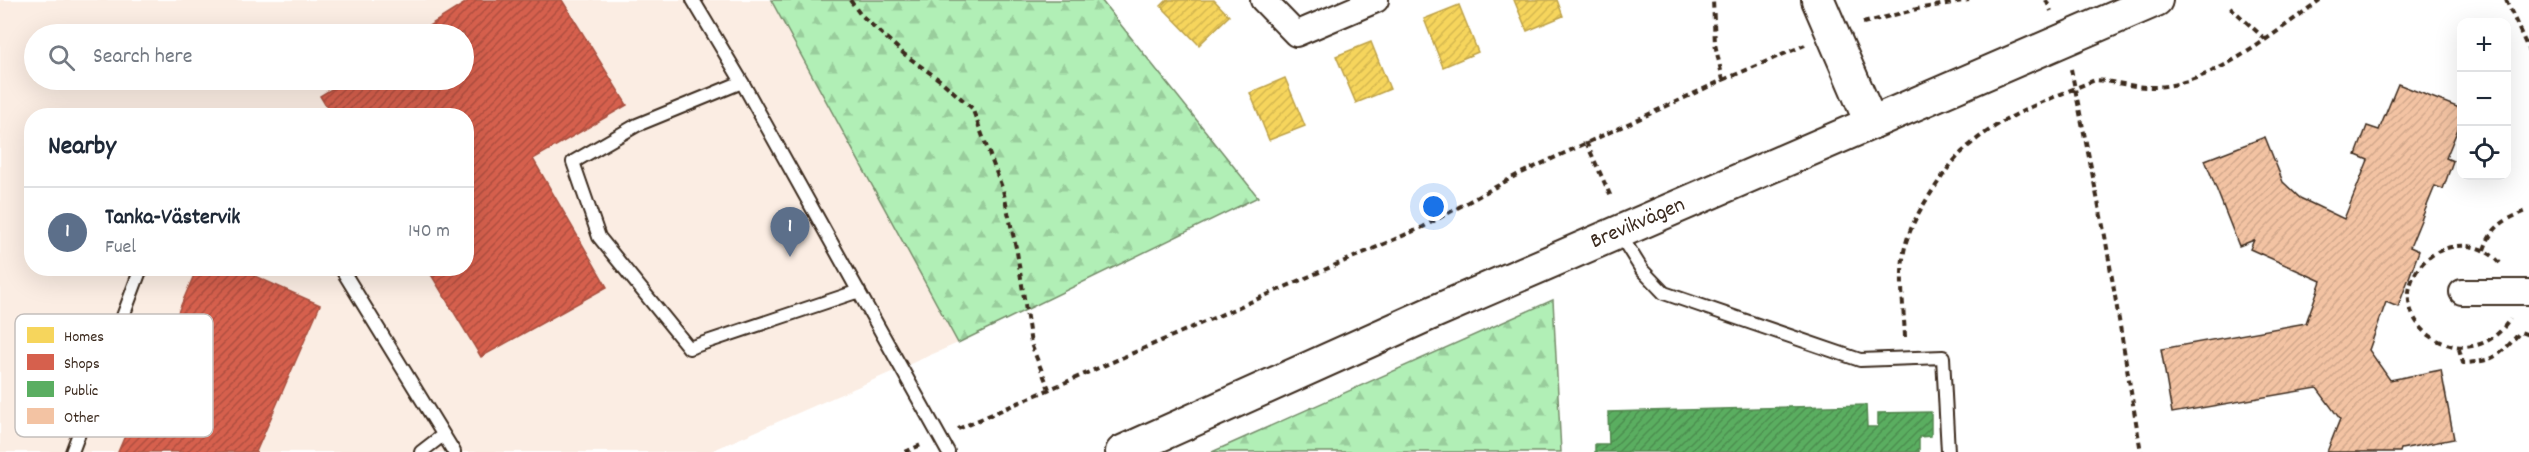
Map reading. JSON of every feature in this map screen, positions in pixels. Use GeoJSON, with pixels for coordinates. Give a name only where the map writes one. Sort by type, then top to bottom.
{"type":"FeatureCollection","features":[{"type":"Feature","properties":{"kind":"street"},"geometry":{"type":"LineString","coordinates":[[1263,0],[1296,34],[1376,0]]}},
{"type":"Feature","properties":{"kind":"street"},"geometry":{"type":"LineString","coordinates":[[1818,0],[1871,123]]}},
{"type":"Feature","properties":{"kind":"street","name":"Brevikvägen"},"geometry":{"type":"LineString","coordinates":[[1122,452],[1282,379],[1618,232],[2156,0]]}},
{"type":"Feature","properties":{"kind":"street"},"geometry":{"type":"LineString","coordinates":[[2462,292],[2529,292]]}},
{"type":"Feature","properties":{"kind":"lane"},"geometry":{"type":"LineString","coordinates":[[693,0],[742,81],[948,452]]}},
{"type":"Feature","properties":{"kind":"lane"},"geometry":{"type":"LineString","coordinates":[[742,81],[637,125],[573,162],[599,237],[689,348],[859,291]]}},
{"type":"Feature","properties":{"kind":"lane"},"geometry":{"type":"LineString","coordinates":[[1618,232],[1642,270],[1664,293],[1860,360],[1943,357],[1948,452]]}},
{"type":"Feature","properties":{"kind":"lane"},"geometry":{"type":"LineString","coordinates":[[124,314],[138,276]]}},
{"type":"Feature","properties":{"kind":"lane"},"geometry":{"type":"LineString","coordinates":[[346,276],[454,452]]}},
{"type":"Feature","properties":{"kind":"lane"},"geometry":{"type":"LineString","coordinates":[[421,452],[443,435]]}},
{"type":"Feature","properties":{"kind":"lane"},"geometry":{"type":"LineString","coordinates":[[72,452],[78,437]]}},
{"type":"Feature","properties":{"kind":"path"},"geometry":{"type":"LineString","coordinates":[[850,0],[860,14],[895,46],[972,108],[1003,190],[1017,252],[1031,344],[1050,389]]}},
{"type":"Feature","properties":{"kind":"path"},"geometry":{"type":"LineString","coordinates":[[1713,0],[1715,45],[1723,80]]}},
{"type":"Feature","properties":{"kind":"path"},"geometry":{"type":"LineString","coordinates":[[1853,25],[1917,9],[1969,0]]}},
{"type":"Feature","properties":{"kind":"path"},"geometry":{"type":"LineString","coordinates":[[1906,359],[1903,259],[1908,237],[1923,205],[1941,177],[1962,152],[1986,133],[2023,111],[2095,80],[2127,86],[2156,87],[2193,79],[2238,59],[2320,0]]}},
{"type":"Feature","properties":{"kind":"path"},"geometry":{"type":"LineString","coordinates":[[2506,0],[2529,51]]}},
{"type":"Feature","properties":{"kind":"path"},"geometry":{"type":"LineString","coordinates":[[2230,7],[2265,39]]}},
{"type":"Feature","properties":{"kind":"path"},"geometry":{"type":"LineString","coordinates":[[905,452],[1422,227],[1517,175],[1586,142],[1813,42]]}},
{"type":"Feature","properties":{"kind":"path"},"geometry":{"type":"LineString","coordinates":[[2077,88],[2105,236],[2141,452]]}},
{"type":"Feature","properties":{"kind":"path"},"geometry":{"type":"LineString","coordinates":[[1586,142],[1611,197]]}},
{"type":"Feature","properties":{"kind":"path"},"geometry":{"type":"LineString","coordinates":[[2484,250],[2488,237],[2498,225],[2529,210]]}},
{"type":"Feature","properties":{"kind":"path"},"geometry":{"type":"LineString","coordinates":[[2459,349],[2463,363],[2485,362],[2500,354],[2520,332],[2529,335]]}},
{"type":"Feature","properties":{"kind":"shaded area"},"geometry":{"type":"Polygon","coordinates":[[[0,0],[771,0],[958,343],[709,452],[0,452],[0,0]]]}},
{"type":"Feature","properties":{"kind":"green space"},"geometry":{"type":"Polygon","coordinates":[[[771,0],[1101,0],[1258,197],[958,343],[771,0]]]}},
{"type":"Feature","properties":{"kind":"green space"},"geometry":{"type":"Polygon","coordinates":[[[1553,300],[1561,452],[1212,452],[1553,300]]]}},
{"type":"Feature","properties":{"kind":"building: Homes"},"geometry":{"type":"Polygon","coordinates":[[[1167,0],[1214,0],[1229,16],[1199,45],[1161,6],[1167,0]]]}},
{"type":"Feature","properties":{"kind":"building: Homes"},"geometry":{"type":"Polygon","coordinates":[[[1514,0],[1557,0],[1563,16],[1527,31],[1514,0]]]}},
{"type":"Feature","properties":{"kind":"building: Homes"},"geometry":{"type":"Polygon","coordinates":[[[1459,5],[1478,52],[1443,67],[1424,19],[1459,5]]]}},
{"type":"Feature","properties":{"kind":"building: Homes"},"geometry":{"type":"Polygon","coordinates":[[[1371,42],[1390,89],[1356,103],[1336,56],[1371,42]]]}},
{"type":"Feature","properties":{"kind":"building: Homes"},"geometry":{"type":"Polygon","coordinates":[[[1285,78],[1305,126],[1269,140],[1250,93],[1285,78]]]}},
{"type":"Feature","properties":{"kind":"building: Shops"},"geometry":{"type":"Polygon","coordinates":[[[470,0],[562,0],[627,105],[533,159],[607,287],[481,357],[432,276],[474,276],[474,108],[327,108],[320,96],[330,90],[474,90],[474,24],[432,24],[470,0]]]}},
{"type":"Feature","properties":{"kind":"building: Shops"},"geometry":{"type":"Polygon","coordinates":[[[194,276],[255,276],[320,305],[256,452],[118,452],[124,437],[213,437],[213,314],[177,314],[194,276]]]}},
{"type":"Feature","properties":{"kind":"building: Public"},"geometry":{"type":"Polygon","coordinates":[[[1866,405],[1867,427],[1878,427],[1878,413],[1931,412],[1931,436],[1919,437],[1919,452],[1595,452],[1595,444],[1609,444],[1608,412],[1866,405]]]}},
{"type":"Feature","properties":{"kind":"building: Other"},"geometry":{"type":"Polygon","coordinates":[[[2398,84],[2457,107],[2457,131],[2446,158],[2453,161],[2443,189],[2435,186],[2410,247],[2419,251],[2398,307],[2386,302],[2369,350],[2390,380],[2441,370],[2454,439],[2401,449],[2400,452],[2327,452],[2340,419],[2317,388],[2172,413],[2161,349],[2306,323],[2321,281],[2250,249],[2254,240],[2239,246],[2205,160],[2265,137],[2283,182],[2300,198],[2344,219],[2368,160],[2356,155],[2367,126],[2379,130],[2398,84]]]}},
{"type":"Feature","properties":{"kind":"place","name":"Tanka-Västervik"},"geometry":{"type":"Point","coordinates":[790,257]}}]}
